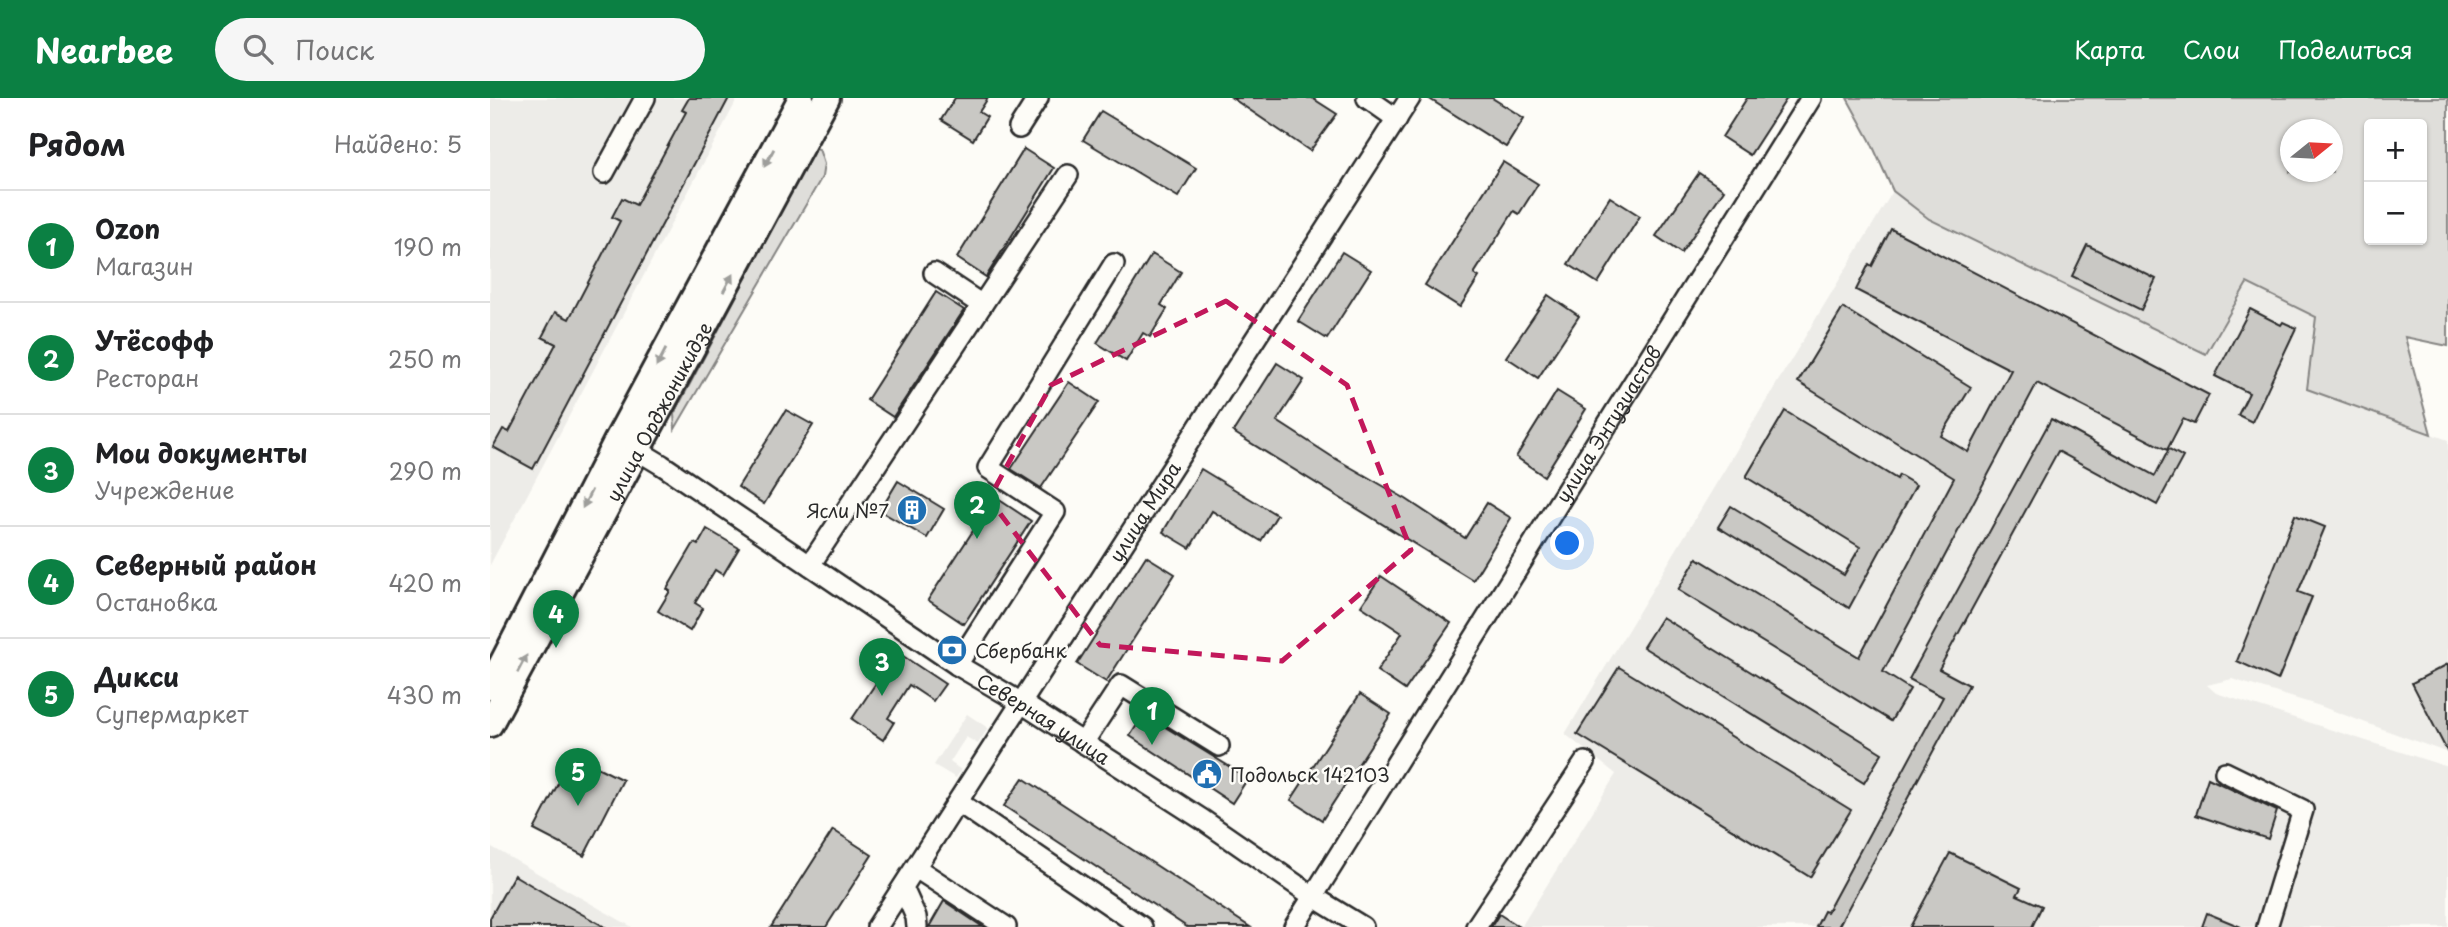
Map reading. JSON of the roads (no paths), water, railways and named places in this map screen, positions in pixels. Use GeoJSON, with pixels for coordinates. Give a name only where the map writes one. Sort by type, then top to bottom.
{"type":"FeatureCollection","features":[{"type":"Feature","properties":{"kind":"main road","name":"улица Орджоникидзе"},"geometry":{"type":"LineString","coordinates":[[490,724],[802,98]]}},
{"type":"Feature","properties":{"kind":"main road","name":"улица Орджоникидзе"},"geometry":{"type":"LineString","coordinates":[[490,687],[827,98]]}},
{"type":"Feature","properties":{"kind":"street"},"geometry":{"type":"LineString","coordinates":[[604,173],[645,98]]}},
{"type":"Feature","properties":{"kind":"street"},"geometry":{"type":"LineString","coordinates":[[1019,128],[1038,98]]}},
{"type":"Feature","properties":{"kind":"street"},"geometry":{"type":"LineString","coordinates":[[1367,98],[1396,119]]}},
{"type":"Feature","properties":{"kind":"street","name":"улица Мира"},"geometry":{"type":"LineString","coordinates":[[877,927],[1410,98]]}},
{"type":"Feature","properties":{"kind":"street","name":"улица Энтузиастов"},"geometry":{"type":"LineString","coordinates":[[1294,927],[1811,98]]}},
{"type":"Feature","properties":{"kind":"street"},"geometry":{"type":"LineString","coordinates":[[810,565],[1069,175]]}},
{"type":"Feature","properties":{"kind":"street"},"geometry":{"type":"LineString","coordinates":[[957,665],[1055,512],[988,468],[1114,264]]}},
{"type":"Feature","properties":{"kind":"street"},"geometry":{"type":"LineString","coordinates":[[934,273],[982,306]]}},
{"type":"Feature","properties":{"kind":"street","name":"Северная улица"},"geometry":{"type":"LineString","coordinates":[[628,444],[957,665],[1020,702],[1203,820],[1314,897],[1363,927]]}},
{"type":"Feature","properties":{"kind":"street"},"geometry":{"type":"LineString","coordinates":[[1083,743],[1121,685],[1219,746]]}},
{"type":"Feature","properties":{"kind":"street"},"geometry":{"type":"LineString","coordinates":[[1476,927],[1585,762]]}},
{"type":"Feature","properties":{"kind":"street"},"geometry":{"type":"LineString","coordinates":[[2225,772],[2303,810],[2267,927]]}},
{"type":"Feature","properties":{"kind":"street"},"geometry":{"type":"LineString","coordinates":[[958,802],[1142,927]]}},
{"type":"Feature","properties":{"kind":"street"},"geometry":{"type":"LineString","coordinates":[[916,868],[1006,927]]}},
{"type":"Feature","properties":{"kind":"street"},"geometry":{"type":"LineString","coordinates":[[903,888],[916,917],[917,927]]}},
{"type":"Feature","properties":{"kind":"place","name":"Ясли №7"},"geometry":{"type":"Point","coordinates":[912,510]}},
{"type":"Feature","properties":{"kind":"place","name":"Утёсофф"},"geometry":{"type":"Point","coordinates":[977,539]}},
{"type":"Feature","properties":{"kind":"place","name":"Северный район"},"geometry":{"type":"Point","coordinates":[556,648]}},
{"type":"Feature","properties":{"kind":"place","name":"Сбербанк"},"geometry":{"type":"Point","coordinates":[952,650]}},
{"type":"Feature","properties":{"kind":"place","name":"Мои документы"},"geometry":{"type":"Point","coordinates":[882,696]}},
{"type":"Feature","properties":{"kind":"place","name":"Ozon"},"geometry":{"type":"Point","coordinates":[1152,745]}},
{"type":"Feature","properties":{"kind":"place","name":"Подольск 142103"},"geometry":{"type":"Point","coordinates":[1207,774]}},
{"type":"Feature","properties":{"kind":"place","name":"Дикси"},"geometry":{"type":"Point","coordinates":[578,806]}}]}
